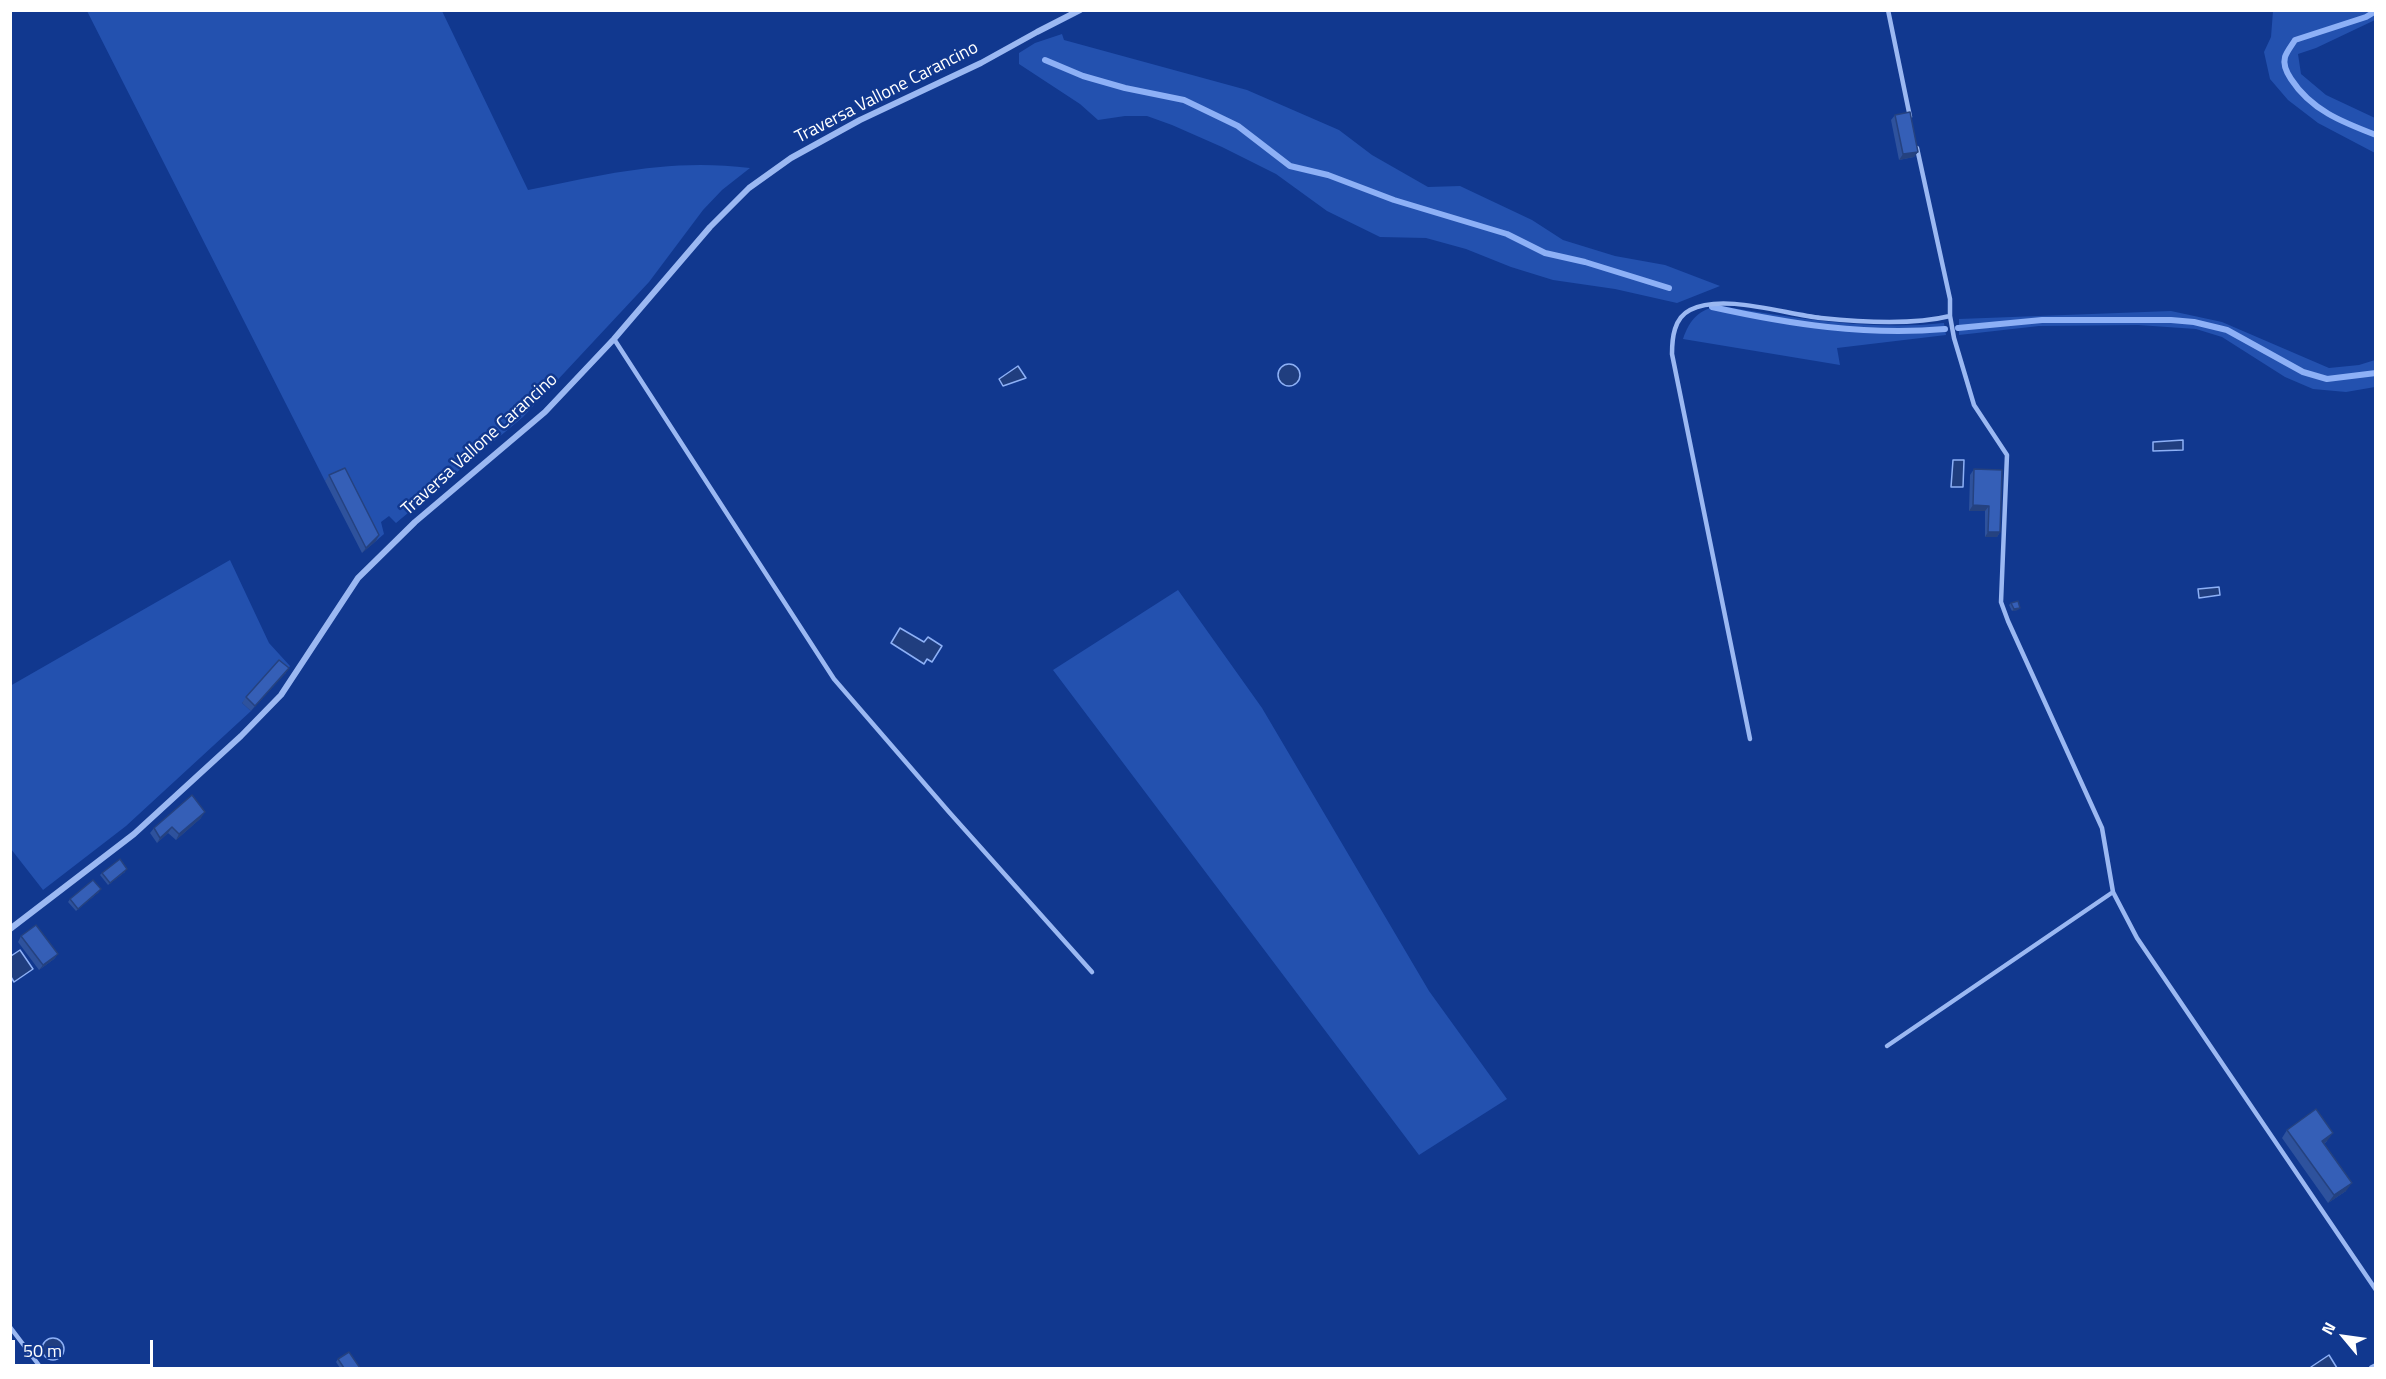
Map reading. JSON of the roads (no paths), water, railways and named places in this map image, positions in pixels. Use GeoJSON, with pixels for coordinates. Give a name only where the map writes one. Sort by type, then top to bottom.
{"type":"FeatureCollection","features":[{"type":"Feature","properties":{"kind":"street","name":"Traversa Vallone Carancino"},"geometry":{"type":"LineString","coordinates":[[10,929],[134,834],[241,736],[281,695],[358,578],[415,522],[545,412],[614,339],[710,227],[749,188],[791,158],[860,120],[981,63],[1080,10]]}},
{"type":"Feature","properties":{"kind":"lane"},"geometry":{"type":"LineString","coordinates":[[1888,10],[1911,120]]}},
{"type":"Feature","properties":{"kind":"lane"},"geometry":{"type":"LineString","coordinates":[[1916,142],[1950,299],[1954,339],[1974,405],[2007,455],[2001,602],[2102,828],[2113,892],[2137,938],[2376,1290]]}},
{"type":"Feature","properties":{"kind":"lane"},"geometry":{"type":"LineString","coordinates":[[1750,739],[1672,354],[1674,331],[1678,321],[1687,311],[1716,303],[1845,320],[1932,321],[1950,316]]}},
{"type":"Feature","properties":{"kind":"lane"},"geometry":{"type":"LineString","coordinates":[[614,339],[834,679],[1092,972]]}},
{"type":"Feature","properties":{"kind":"lane"},"geometry":{"type":"LineString","coordinates":[[1887,1046],[2113,892]]}},
{"type":"Feature","properties":{"kind":"lane"},"geometry":{"type":"LineString","coordinates":[[10,1327],[41,1368]]}},
{"type":"Feature","properties":{"kind":"waterway"},"geometry":{"type":"LineString","coordinates":[[2376,11],[2366,17],[2295,40],[2285,60],[2290,77],[2308,99],[2339,120],[2376,135]]}},
{"type":"Feature","properties":{"kind":"waterway"},"geometry":{"type":"LineString","coordinates":[[1045,60],[1083,76],[1125,88],[1184,100],[1238,126],[1290,166],[1328,175],[1394,200],[1507,234],[1545,253],[1585,262],[1669,288]]}},
{"type":"Feature","properties":{"kind":"waterway"},"geometry":{"type":"LineString","coordinates":[[1712,307],[1770,319],[1857,330],[1945,329]]}},
{"type":"Feature","properties":{"kind":"waterway"},"geometry":{"type":"LineString","coordinates":[[1958,328],[2042,320],[2194,322],[2227,330],[2303,372],[2327,379],[2376,373]]}}]}
